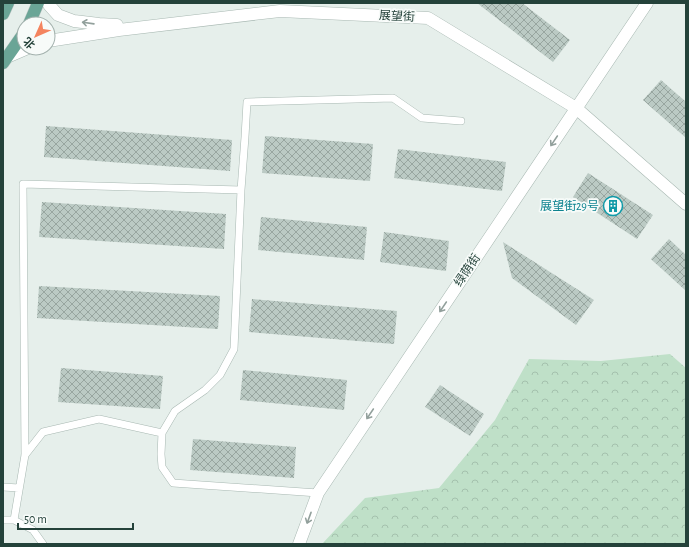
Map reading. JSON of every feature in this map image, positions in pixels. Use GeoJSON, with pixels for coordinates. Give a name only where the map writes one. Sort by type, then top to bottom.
{"type":"FeatureCollection","features":[{"type":"Feature","properties":{"kind":"main road"},"geometry":{"type":"LineString","coordinates":[[3,14],[8,3]]}},
{"type":"Feature","properties":{"kind":"main road"},"geometry":{"type":"LineString","coordinates":[[32,16],[38,3]]}},
{"type":"Feature","properties":{"kind":"main road"},"geometry":{"type":"LineString","coordinates":[[5,60],[16,44]]}},
{"type":"Feature","properties":{"kind":"street"},"geometry":{"type":"LineString","coordinates":[[49,3],[58,15],[74,21],[99,24],[155,26]]}},
{"type":"Feature","properties":{"kind":"street","name":"绿荫街"},"geometry":{"type":"LineString","coordinates":[[299,544],[318,492],[647,3]]}},
{"type":"Feature","properties":{"kind":"street","name":"展望街"},"geometry":{"type":"LineString","coordinates":[[56,40],[281,7],[428,18],[576,108],[686,204]]}},
{"type":"Feature","properties":{"kind":"street"},"geometry":{"type":"LineString","coordinates":[[5,60],[16,54]]}},
{"type":"Feature","properties":{"kind":"lane"},"geometry":{"type":"LineString","coordinates":[[318,492],[173,483],[162,467],[162,433],[175,411],[205,390],[220,375],[234,349],[241,190],[247,102],[393,98],[422,118],[462,121]]}},
{"type":"Feature","properties":{"kind":"lane"},"geometry":{"type":"LineString","coordinates":[[14,520],[25,455],[23,184],[241,190]]}},
{"type":"Feature","properties":{"kind":"lane"},"geometry":{"type":"LineString","coordinates":[[25,455],[43,432],[99,419],[162,433]]}},
{"type":"Feature","properties":{"kind":"lane"},"geometry":{"type":"LineString","coordinates":[[3,487],[19,488]]}},
{"type":"Feature","properties":{"kind":"lane"},"geometry":{"type":"LineString","coordinates":[[3,520],[14,520],[33,530],[43,544]]}},
{"type":"Feature","properties":{"kind":"green space"},"geometry":{"type":"Polygon","coordinates":[[[670,354],[686,368],[686,544],[322,544],[365,498],[439,488],[495,420],[529,359],[601,361],[670,354]]]}},
{"type":"Feature","properties":{"kind":"building"},"geometry":{"type":"Polygon","coordinates":[[[477,3],[522,3],[570,40],[553,62],[477,3]]]}},
{"type":"Feature","properties":{"kind":"building"},"geometry":{"type":"Polygon","coordinates":[[[661,80],[686,102],[686,138],[643,100],[661,80]]]}},
{"type":"Feature","properties":{"kind":"building"},"geometry":{"type":"Polygon","coordinates":[[[46,126],[232,140],[230,171],[44,157],[46,126]]]}},
{"type":"Feature","properties":{"kind":"building"},"geometry":{"type":"Polygon","coordinates":[[[265,136],[373,144],[370,181],[262,173],[265,136]]]}},
{"type":"Feature","properties":{"kind":"building"},"geometry":{"type":"Polygon","coordinates":[[[398,149],[506,162],[502,191],[394,178],[398,149]]]}},
{"type":"Feature","properties":{"kind":"building","name":"展望街29号"},"geometry":{"type":"Polygon","coordinates":[[[588,173],[653,215],[637,239],[573,197],[588,173]]]}},
{"type":"Feature","properties":{"kind":"building"},"geometry":{"type":"Polygon","coordinates":[[[42,202],[226,214],[224,249],[39,237],[42,202]]]}},
{"type":"Feature","properties":{"kind":"building"},"geometry":{"type":"Polygon","coordinates":[[[261,217],[367,227],[364,260],[258,250],[261,217]]]}},
{"type":"Feature","properties":{"kind":"building"},"geometry":{"type":"Polygon","coordinates":[[[384,232],[449,241],[446,271],[380,262],[384,232]]]}},
{"type":"Feature","properties":{"kind":"building"},"geometry":{"type":"Polygon","coordinates":[[[669,239],[686,255],[686,291],[651,259],[669,239]]]}},
{"type":"Feature","properties":{"kind":"building"},"geometry":{"type":"Polygon","coordinates":[[[503,242],[594,300],[576,325],[512,278],[503,242]]]}},
{"type":"Feature","properties":{"kind":"building"},"geometry":{"type":"Polygon","coordinates":[[[39,286],[220,296],[218,329],[37,318],[39,286]]]}},
{"type":"Feature","properties":{"kind":"building"},"geometry":{"type":"Polygon","coordinates":[[[252,299],[397,311],[394,344],[249,332],[252,299]]]}},
{"type":"Feature","properties":{"kind":"building"},"geometry":{"type":"Polygon","coordinates":[[[61,368],[163,376],[160,409],[58,402],[61,368]]]}},
{"type":"Feature","properties":{"kind":"building"},"geometry":{"type":"Polygon","coordinates":[[[243,370],[347,380],[344,410],[240,400],[243,370]]]}},
{"type":"Feature","properties":{"kind":"building"},"geometry":{"type":"Polygon","coordinates":[[[440,385],[484,414],[470,436],[425,407],[440,385]]]}},
{"type":"Feature","properties":{"kind":"building"},"geometry":{"type":"Polygon","coordinates":[[[193,439],[296,447],[294,478],[190,470],[193,439]]]}},
{"type":"Feature","properties":{"kind":"place","name":"展望街29号"},"geometry":{"type":"Point","coordinates":[613,206]}}]}
